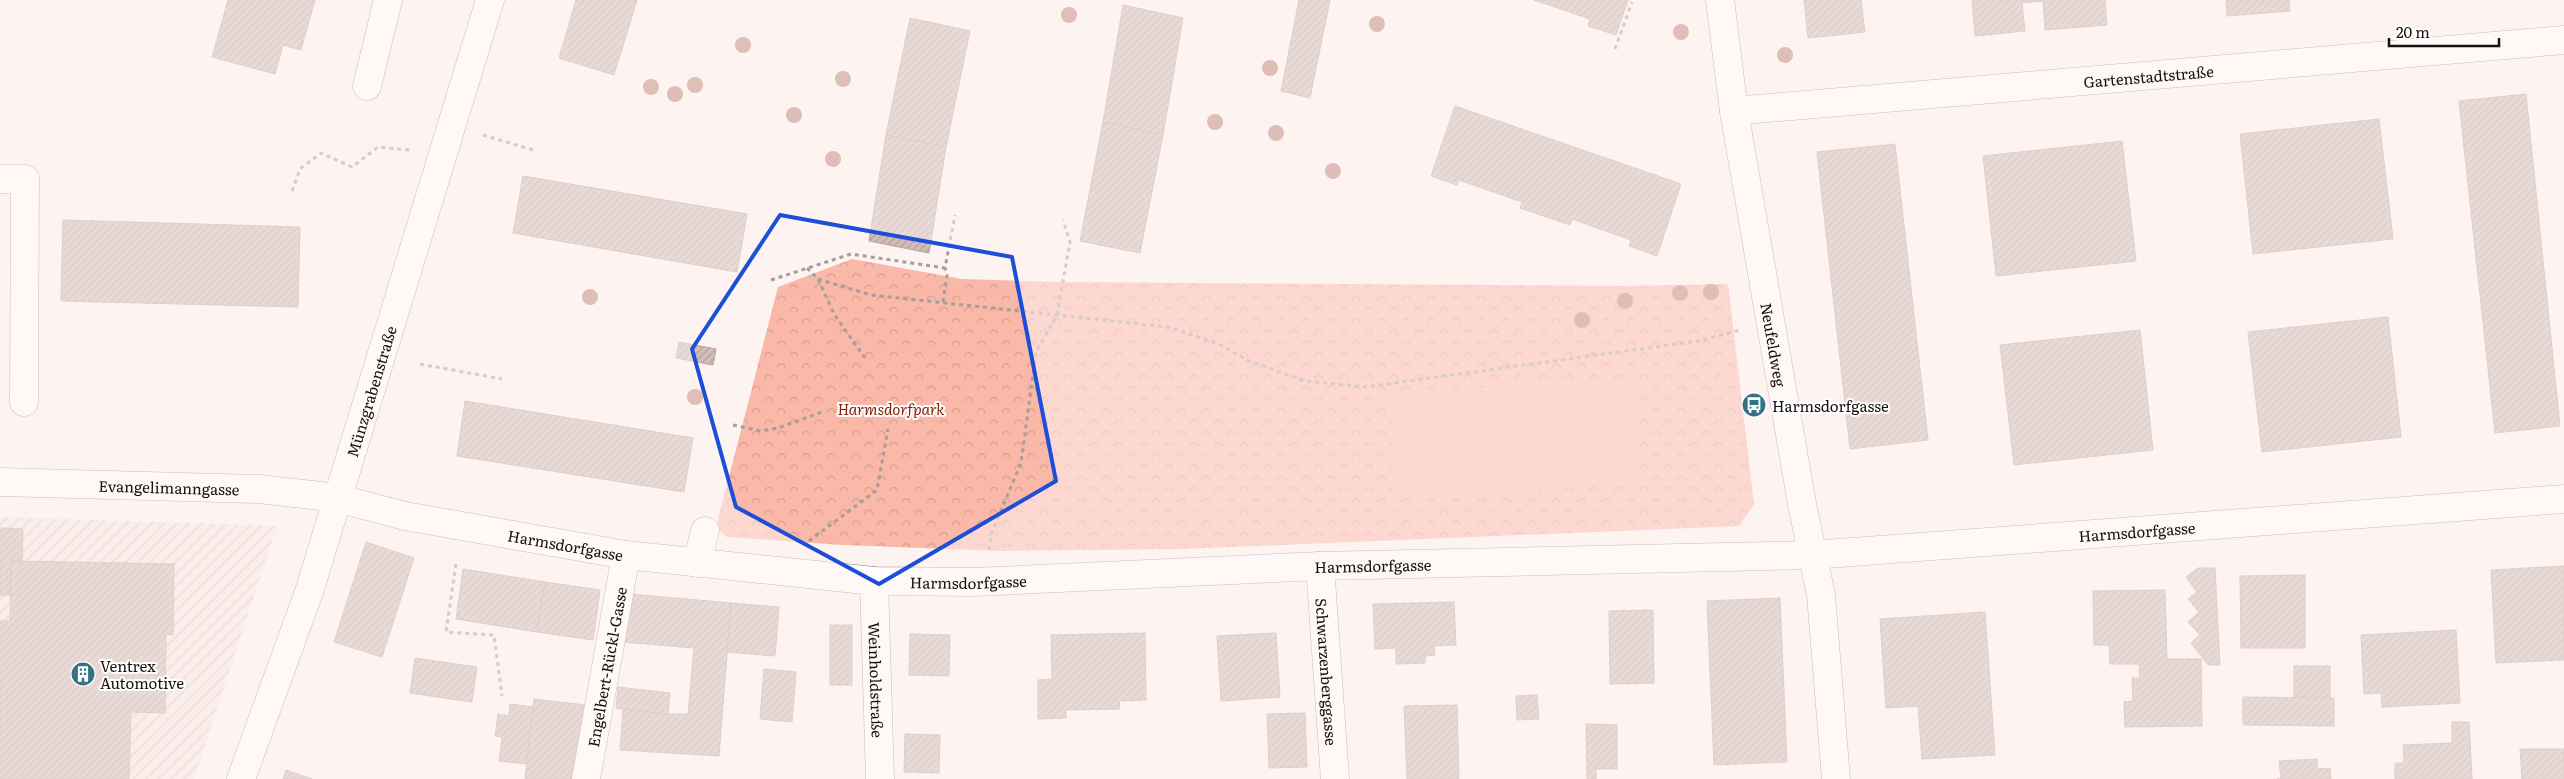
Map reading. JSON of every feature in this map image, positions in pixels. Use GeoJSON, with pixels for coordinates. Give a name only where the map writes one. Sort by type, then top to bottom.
{"type":"FeatureCollection","features":[{"type":"Feature","properties":{"kind":"street"},"geometry":{"type":"LineString","coordinates":[[367,86],[388,0]]}},
{"type":"Feature","properties":{"kind":"street","name":"Münzgrabenstraße"},"geometry":{"type":"LineString","coordinates":[[241,779],[310,592],[337,498],[490,0]]}},
{"type":"Feature","properties":{"kind":"street","name":"Neufeldweg"},"geometry":{"type":"LineString","coordinates":[[1720,0],[1734,111],[1812,555],[1821,595],[1836,779]]}},
{"type":"Feature","properties":{"kind":"street","name":"Gartenstadtstraße"},"geometry":{"type":"LineString","coordinates":[[1734,111],[2564,40]]}},
{"type":"Feature","properties":{"kind":"street"},"geometry":{"type":"LineString","coordinates":[[0,179],[24,179],[24,402]]}},
{"type":"Feature","properties":{"kind":"street","name":"Evangelimanngasse"},"geometry":{"type":"LineString","coordinates":[[0,482],[260,488],[337,498]]}},
{"type":"Feature","properties":{"kind":"street","name":"Harmsdorfgasse"},"geometry":{"type":"LineString","coordinates":[[337,498],[406,516],[626,555],[874,581],[985,582],[1320,566],[1812,555],[2564,499]]}},
{"type":"Feature","properties":{"kind":"street"},"geometry":{"type":"LineString","coordinates":[[697,563],[705,531]]}},
{"type":"Feature","properties":{"kind":"street","name":"Engelbert-Rückl-Gasse"},"geometry":{"type":"LineString","coordinates":[[586,779],[626,555]]}},
{"type":"Feature","properties":{"kind":"street","name":"Schwarzenberggasse"},"geometry":{"type":"LineString","coordinates":[[1320,566],[1335,779]]}},
{"type":"Feature","properties":{"kind":"street","name":"Weinholdstraße"},"geometry":{"type":"LineString","coordinates":[[874,581],[880,779]]}},
{"type":"Feature","properties":{"kind":"path"},"geometry":{"type":"LineString","coordinates":[[1615,49],[1632,2]]}},
{"type":"Feature","properties":{"kind":"path"},"geometry":{"type":"LineString","coordinates":[[488,136],[533,150]]}},
{"type":"Feature","properties":{"kind":"path"},"geometry":{"type":"LineString","coordinates":[[292,190],[300,169],[321,153],[352,168],[378,147],[410,150]]}},
{"type":"Feature","properties":{"kind":"path"},"geometry":{"type":"LineString","coordinates":[[943,302],[947,275],[945,268],[956,214]]}},
{"type":"Feature","properties":{"kind":"path"},"geometry":{"type":"LineString","coordinates":[[988,558],[991,535],[1021,463],[1036,352],[1057,315],[1070,242],[1063,220]]}},
{"type":"Feature","properties":{"kind":"path"},"geometry":{"type":"LineString","coordinates":[[771,280],[851,254],[945,268]]}},
{"type":"Feature","properties":{"kind":"path"},"geometry":{"type":"LineString","coordinates":[[807,268],[818,279],[834,314],[865,358]]}},
{"type":"Feature","properties":{"kind":"path"},"geometry":{"type":"LineString","coordinates":[[818,279],[871,295],[1168,326],[1219,344],[1247,360],[1305,381],[1365,387],[1698,341],[1740,330]]}},
{"type":"Feature","properties":{"kind":"path"},"geometry":{"type":"LineString","coordinates":[[420,364],[502,379]]}},
{"type":"Feature","properties":{"kind":"path"},"geometry":{"type":"LineString","coordinates":[[733,425],[761,431],[778,428],[825,411]]}},
{"type":"Feature","properties":{"kind":"path"},"geometry":{"type":"LineString","coordinates":[[807,542],[877,490],[888,429]]}},
{"type":"Feature","properties":{"kind":"path"},"geometry":{"type":"LineString","coordinates":[[456,564],[446,632],[494,635],[502,696]]}},
{"type":"Feature","properties":{"kind":"highlighted area"},"geometry":{"type":"Polygon","coordinates":[[[780,215],[1012,257],[1056,481],[879,584],[736,507],[692,349],[780,215]]]}},
{"type":"Feature","properties":{"kind":"shaded area","name":"Ventrex Automotive"},"geometry":{"type":"Polygon","coordinates":[[[0,517],[277,526],[194,779],[0,779],[0,517]]]}},
{"type":"Feature","properties":{"kind":"green space","name":"Harmsdorfpark"},"geometry":{"type":"Polygon","coordinates":[[[852,259],[962,279],[1060,282],[1627,286],[1728,284],[1754,504],[1739,526],[1183,549],[1003,551],[842,545],[727,537],[716,527],[778,287],[852,259]]]}},
{"type":"Feature","properties":{"kind":"green space"},"geometry":{"type":"Polygon","coordinates":[[[1636,382],[1640,485],[1395,494],[1391,391],[1636,382]]]}},
{"type":"Feature","properties":{"kind":"building"},"geometry":{"type":"Polygon","coordinates":[[[228,0],[315,0],[301,50],[283,45],[275,74],[212,57],[228,0]]]}},
{"type":"Feature","properties":{"kind":"building"},"geometry":{"type":"Polygon","coordinates":[[[576,0],[637,0],[614,75],[559,58],[576,0]]]}},
{"type":"Feature","properties":{"kind":"building"},"geometry":{"type":"Polygon","coordinates":[[[1299,0],[1330,0],[1310,98],[1281,91],[1299,0]]]}},
{"type":"Feature","properties":{"kind":"building"},"geometry":{"type":"Polygon","coordinates":[[[1534,0],[1628,0],[1616,35],[1588,26],[1590,19],[1534,0]]]}},
{"type":"Feature","properties":{"kind":"building"},"geometry":{"type":"Polygon","coordinates":[[[1804,0],[1861,0],[1865,32],[1808,38],[1804,0]]]}},
{"type":"Feature","properties":{"kind":"building"},"geometry":{"type":"Polygon","coordinates":[[[1972,0],[2105,0],[2107,25],[2045,30],[2043,1],[2022,3],[2025,31],[1975,36],[1972,0]]]}},
{"type":"Feature","properties":{"kind":"building"},"geometry":{"type":"Polygon","coordinates":[[[2226,0],[2289,0],[2290,11],[2227,16],[2226,0]]]}},
{"type":"Feature","properties":{"kind":"building"},"geometry":{"type":"Polygon","coordinates":[[[1123,5],[1183,18],[1163,135],[1103,122],[1123,5]]]}},
{"type":"Feature","properties":{"kind":"building"},"geometry":{"type":"Polygon","coordinates":[[[910,18],[970,31],[946,147],[886,135],[910,18]]]}},
{"type":"Feature","properties":{"kind":"building"},"geometry":{"type":"Polygon","coordinates":[[[2526,94],[2560,426],[2495,433],[2459,101],[2526,94]]]}},
{"type":"Feature","properties":{"kind":"building"},"geometry":{"type":"Polygon","coordinates":[[[1455,106],[1681,184],[1657,256],[1629,246],[1631,240],[1572,219],[1570,225],[1520,208],[1522,202],[1459,180],[1457,185],[1431,176],[1455,106]]]}},
{"type":"Feature","properties":{"kind":"building"},"geometry":{"type":"Polygon","coordinates":[[[2379,119],[2393,239],[2253,254],[2240,134],[2379,119]]]}},
{"type":"Feature","properties":{"kind":"building"},"geometry":{"type":"Polygon","coordinates":[[[1103,122],[1163,135],[1140,253],[1080,241],[1103,122]]]}},
{"type":"Feature","properties":{"kind":"building"},"geometry":{"type":"Polygon","coordinates":[[[886,135],[946,147],[929,253],[869,241],[886,135]]]}},
{"type":"Feature","properties":{"kind":"building"},"geometry":{"type":"Polygon","coordinates":[[[2122,141],[2136,261],[1996,276],[1983,156],[2122,141]]]}},
{"type":"Feature","properties":{"kind":"building"},"geometry":{"type":"Polygon","coordinates":[[[1895,144],[1928,440],[1850,449],[1817,152],[1895,144]]]}},
{"type":"Feature","properties":{"kind":"building"},"geometry":{"type":"Polygon","coordinates":[[[523,176],[747,214],[737,272],[513,233],[523,176]]]}},
{"type":"Feature","properties":{"kind":"building"},"geometry":{"type":"Polygon","coordinates":[[[63,220],[300,227],[298,307],[61,301],[63,220]]]}},
{"type":"Feature","properties":{"kind":"building"},"geometry":{"type":"Polygon","coordinates":[[[2388,317],[2401,437],[2262,452],[2248,332],[2388,317]]]}},
{"type":"Feature","properties":{"kind":"building"},"geometry":{"type":"Polygon","coordinates":[[[2140,330],[2153,450],[2014,465],[2000,345],[2140,330]]]}},
{"type":"Feature","properties":{"kind":"building"},"geometry":{"type":"Polygon","coordinates":[[[679,342],[716,349],[713,365],[676,358],[679,342]]]}},
{"type":"Feature","properties":{"kind":"building"},"geometry":{"type":"Polygon","coordinates":[[[465,401],[693,438],[684,492],[457,456],[465,401]]]}},
{"type":"Feature","properties":{"kind":"building"},"geometry":{"type":"Polygon","coordinates":[[[0,528],[23,529],[22,561],[11,561],[10,595],[0,595],[0,528]]]}},
{"type":"Feature","properties":{"kind":"building"},"geometry":{"type":"Polygon","coordinates":[[[366,542],[414,558],[382,657],[334,642],[366,542]]]}},
{"type":"Feature","properties":{"kind":"building","name":"Ventrex Automotive"},"geometry":{"type":"Polygon","coordinates":[[[11,561],[174,564],[173,635],[166,634],[165,713],[131,712],[129,779],[0,779],[0,621],[10,621],[11,561]]]}},
{"type":"Feature","properties":{"kind":"building"},"geometry":{"type":"Polygon","coordinates":[[[2564,566],[2564,660],[2496,663],[2491,570],[2564,566]]]}},
{"type":"Feature","properties":{"kind":"building"},"geometry":{"type":"Polygon","coordinates":[[[2198,568],[2215,568],[2220,665],[2208,665],[2191,643],[2200,635],[2188,622],[2199,612],[2188,599],[2197,592],[2186,577],[2198,568]]]}},
{"type":"Feature","properties":{"kind":"building"},"geometry":{"type":"Polygon","coordinates":[[[463,569],[545,582],[537,632],[456,619],[463,569]]]}},
{"type":"Feature","properties":{"kind":"building"},"geometry":{"type":"Polygon","coordinates":[[[2305,575],[2305,648],[2241,648],[2240,576],[2305,575]]]}},
{"type":"Feature","properties":{"kind":"building"},"geometry":{"type":"Polygon","coordinates":[[[545,582],[600,590],[593,640],[537,632],[545,582]]]}},
{"type":"Feature","properties":{"kind":"building"},"geometry":{"type":"Polygon","coordinates":[[[2165,590],[2167,659],[2201,659],[2202,726],[2125,727],[2124,702],[2133,701],[2132,678],[2140,678],[2139,664],[2110,664],[2109,645],[2094,645],[2093,591],[2165,590]]]}},
{"type":"Feature","properties":{"kind":"building"},"geometry":{"type":"Polygon","coordinates":[[[631,594],[731,603],[719,756],[620,750],[623,709],[668,714],[688,714],[694,648],[623,642],[631,594]]]}},
{"type":"Feature","properties":{"kind":"building"},"geometry":{"type":"Polygon","coordinates":[[[1780,598],[1787,762],[1714,765],[1707,601],[1780,598]]]}},
{"type":"Feature","properties":{"kind":"building"},"geometry":{"type":"Polygon","coordinates":[[[1454,602],[1456,645],[1434,646],[1435,655],[1425,656],[1425,663],[1396,664],[1396,648],[1375,649],[1373,604],[1454,602]]]}},
{"type":"Feature","properties":{"kind":"building"},"geometry":{"type":"Polygon","coordinates":[[[731,603],[779,607],[775,656],[727,652],[731,603]]]}},
{"type":"Feature","properties":{"kind":"building"},"geometry":{"type":"Polygon","coordinates":[[[1653,610],[1654,683],[1610,684],[1609,611],[1653,610]]]}},
{"type":"Feature","properties":{"kind":"building"},"geometry":{"type":"Polygon","coordinates":[[[1985,612],[1995,755],[1922,759],[1918,706],[1886,708],[1880,619],[1985,612]]]}},
{"type":"Feature","properties":{"kind":"building"},"geometry":{"type":"Polygon","coordinates":[[[830,625],[852,625],[852,685],[830,685],[830,625]]]}},
{"type":"Feature","properties":{"kind":"building"},"geometry":{"type":"Polygon","coordinates":[[[2456,630],[2460,703],[2382,707],[2381,693],[2364,694],[2361,635],[2456,630]]]}},
{"type":"Feature","properties":{"kind":"building"},"geometry":{"type":"Polygon","coordinates":[[[1145,633],[1146,700],[1119,701],[1120,709],[1066,710],[1066,718],[1038,719],[1038,680],[1052,679],[1051,635],[1145,633]]]}},
{"type":"Feature","properties":{"kind":"building"},"geometry":{"type":"Polygon","coordinates":[[[1276,633],[1280,697],[1221,701],[1217,636],[1276,633]]]}},
{"type":"Feature","properties":{"kind":"building"},"geometry":{"type":"Polygon","coordinates":[[[910,634],[950,635],[949,676],[909,675],[910,634]]]}},
{"type":"Feature","properties":{"kind":"building"},"geometry":{"type":"Polygon","coordinates":[[[415,658],[477,667],[472,702],[410,693],[415,658]]]}},
{"type":"Feature","properties":{"kind":"building"},"geometry":{"type":"Polygon","coordinates":[[[2294,666],[2330,666],[2330,698],[2294,697],[2294,666]]]}},
{"type":"Feature","properties":{"kind":"building"},"geometry":{"type":"Polygon","coordinates":[[[764,669],[796,672],[792,722],[760,719],[764,669]]]}},
{"type":"Feature","properties":{"kind":"building"},"geometry":{"type":"Polygon","coordinates":[[[618,687],[670,693],[668,714],[616,708],[618,687]]]}},
{"type":"Feature","properties":{"kind":"building"},"geometry":{"type":"Polygon","coordinates":[[[1537,695],[1539,719],[1517,720],[1516,696],[1537,695]]]}},
{"type":"Feature","properties":{"kind":"building"},"geometry":{"type":"Polygon","coordinates":[[[2243,697],[2334,698],[2334,726],[2243,725],[2243,697]]]}},
{"type":"Feature","properties":{"kind":"building"},"geometry":{"type":"Polygon","coordinates":[[[534,699],[586,705],[578,779],[525,779],[534,699]]]}},
{"type":"Feature","properties":{"kind":"building"},"geometry":{"type":"Polygon","coordinates":[[[510,704],[533,707],[526,764],[499,761],[502,737],[495,736],[498,714],[509,716],[510,704]]]}},
{"type":"Feature","properties":{"kind":"building"},"geometry":{"type":"Polygon","coordinates":[[[1457,705],[1459,779],[1407,779],[1404,706],[1457,705]]]}},
{"type":"Feature","properties":{"kind":"building"},"geometry":{"type":"Polygon","coordinates":[[[1305,713],[1307,767],[1269,768],[1267,714],[1305,713]]]}},
{"type":"Feature","properties":{"kind":"building"},"geometry":{"type":"Polygon","coordinates":[[[2452,722],[2469,722],[2472,779],[2395,779],[2395,763],[2404,763],[2403,745],[2452,743],[2452,722]]]}},
{"type":"Feature","properties":{"kind":"building"},"geometry":{"type":"Polygon","coordinates":[[[1586,724],[1617,725],[1617,769],[1596,769],[1596,779],[1587,779],[1586,724]]]}},
{"type":"Feature","properties":{"kind":"building"},"geometry":{"type":"Polygon","coordinates":[[[905,734],[940,735],[939,773],[904,772],[905,734]]]}},
{"type":"Feature","properties":{"kind":"building"},"geometry":{"type":"Polygon","coordinates":[[[2520,749],[2564,749],[2564,779],[2522,779],[2520,749]]]}},
{"type":"Feature","properties":{"kind":"building"},"geometry":{"type":"Polygon","coordinates":[[[2317,759],[2317,769],[2330,768],[2331,779],[2281,779],[2279,761],[2317,759]]]}},
{"type":"Feature","properties":{"kind":"building"},"geometry":{"type":"Polygon","coordinates":[[[286,770],[312,779],[283,779],[286,770]]]}},
{"type":"Feature","properties":{"kind":"place","name":"Harmsdorfgasse"},"geometry":{"type":"Point","coordinates":[1754,405]}},
{"type":"Feature","properties":{"kind":"place","name":"Ventrex Automotive"},"geometry":{"type":"Point","coordinates":[83,674]}}]}
